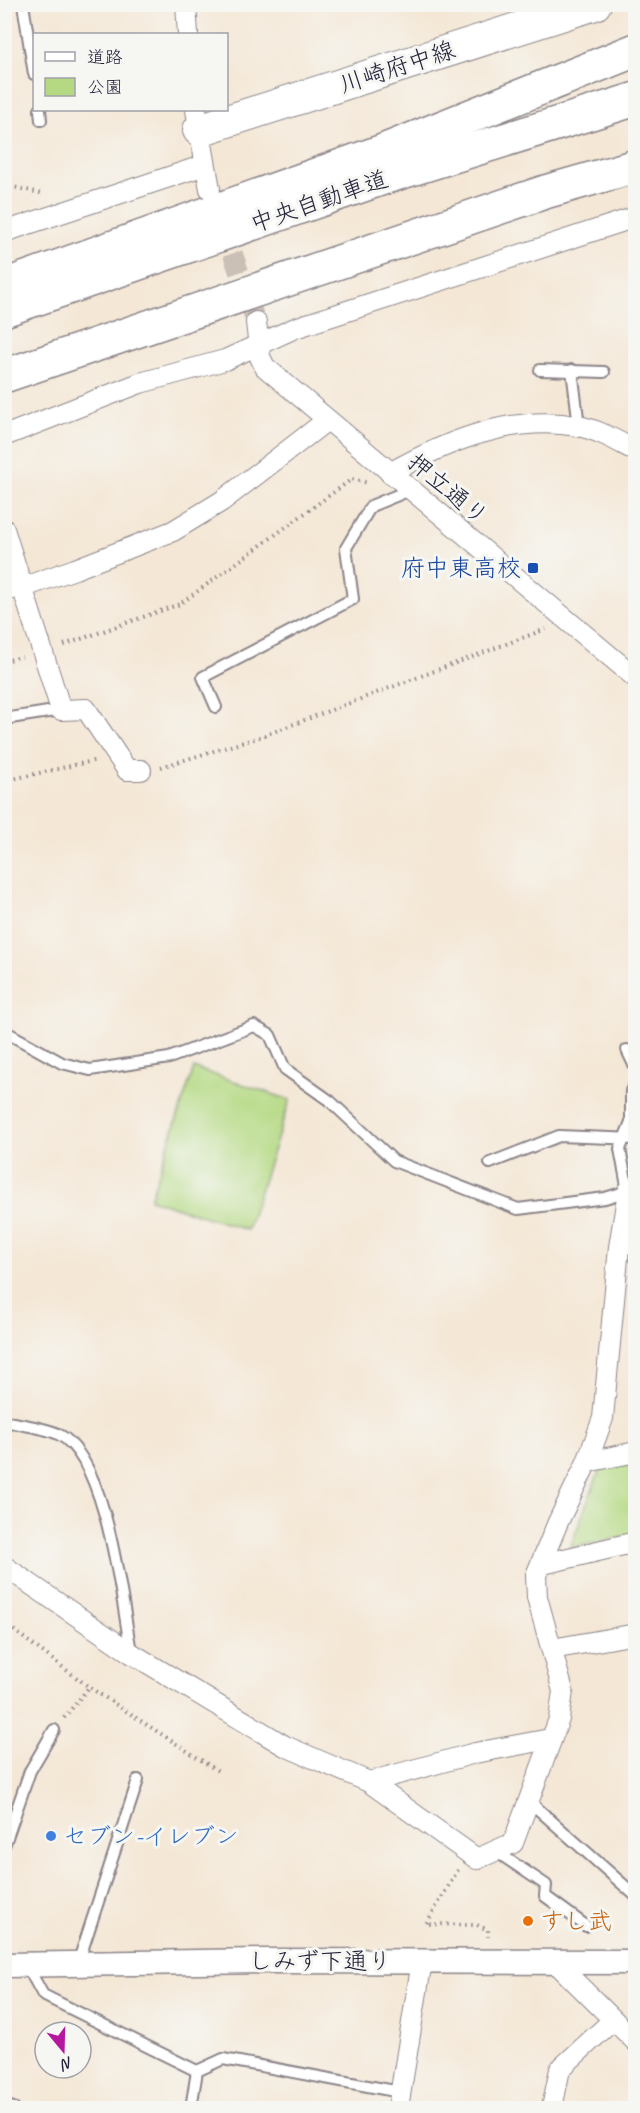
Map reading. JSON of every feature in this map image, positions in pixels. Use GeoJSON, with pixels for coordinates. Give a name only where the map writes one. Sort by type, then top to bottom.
{"type":"FeatureCollection","features":[{"type":"Feature","properties":{"kind":"highway"},"geometry":{"type":"LineString","coordinates":[[4,286],[383,151],[636,50]]}},
{"type":"Feature","properties":{"kind":"highway","name":"中央自動車道"},"geometry":{"type":"LineString","coordinates":[[4,310],[389,176],[636,99]]}},
{"type":"Feature","properties":{"kind":"highway","name":"中央自動車道"},"geometry":{"type":"LineString","coordinates":[[4,354],[404,216],[636,145]]}},
{"type":"Feature","properties":{"kind":"highway"},"geometry":{"type":"LineString","coordinates":[[4,376],[545,192],[636,166]]}},
{"type":"Feature","properties":{"kind":"main road","name":"川崎府中線"},"geometry":{"type":"LineString","coordinates":[[198,120],[595,4]]}},
{"type":"Feature","properties":{"kind":"street"},"geometry":{"type":"LineString","coordinates":[[186,4],[188,33]]}},
{"type":"Feature","properties":{"kind":"street"},"geometry":{"type":"LineString","coordinates":[[198,120],[210,189]]}},
{"type":"Feature","properties":{"kind":"street"},"geometry":{"type":"LineString","coordinates":[[4,232],[205,165]]}},
{"type":"Feature","properties":{"kind":"street"},"geometry":{"type":"LineString","coordinates":[[4,436],[140,383],[225,360],[295,328],[636,217]]}},
{"type":"Feature","properties":{"kind":"street","name":"押立通り"},"geometry":{"type":"LineString","coordinates":[[256,322],[258,346],[265,367],[326,421],[636,678]]}},
{"type":"Feature","properties":{"kind":"street"},"geometry":{"type":"LineString","coordinates":[[14,589],[173,531],[222,501],[326,421]]}},
{"type":"Feature","properties":{"kind":"street"},"geometry":{"type":"LineString","coordinates":[[390,473],[418,457],[484,431],[548,422],[579,426],[636,451]]}},
{"type":"Feature","properties":{"kind":"street"},"geometry":{"type":"LineString","coordinates":[[4,529],[14,589],[44,652],[61,710],[86,709],[115,756],[127,770],[141,770]]}},
{"type":"Feature","properties":{"kind":"street"},"geometry":{"type":"LineString","coordinates":[[4,1566],[131,1653],[285,1746],[369,1782],[477,1859],[513,1843],[559,1719],[563,1691],[537,1597],[536,1575],[543,1564],[558,1522],[587,1462],[603,1418],[627,1248],[628,1191]]}},
{"type":"Feature","properties":{"kind":"street"},"geometry":{"type":"LineString","coordinates":[[587,1462],[636,1452]]}},
{"type":"Feature","properties":{"kind":"street"},"geometry":{"type":"LineString","coordinates":[[543,1564],[636,1542]]}},
{"type":"Feature","properties":{"kind":"street"},"geometry":{"type":"LineString","coordinates":[[552,1649],[636,1634]]}},
{"type":"Feature","properties":{"kind":"street"},"geometry":{"type":"LineString","coordinates":[[369,1782],[475,1753],[550,1739]]}},
{"type":"Feature","properties":{"kind":"street"},"geometry":{"type":"LineString","coordinates":[[399,2100],[422,1961]]}},
{"type":"Feature","properties":{"kind":"street","name":"しみず下通り"},"geometry":{"type":"LineString","coordinates":[[15,1965],[422,1961],[636,1962]]}},
{"type":"Feature","properties":{"kind":"street"},"geometry":{"type":"LineString","coordinates":[[554,1961],[612,2021],[636,2042]]}},
{"type":"Feature","properties":{"kind":"street"},"geometry":{"type":"LineString","coordinates":[[552,2109],[560,2069],[612,2021]]}},
{"type":"Feature","properties":{"kind":"lane"},"geometry":{"type":"LineString","coordinates":[[23,4],[33,68]]}},
{"type":"Feature","properties":{"kind":"lane"},"geometry":{"type":"LineString","coordinates":[[540,370],[604,372]]}},
{"type":"Feature","properties":{"kind":"lane"},"geometry":{"type":"LineString","coordinates":[[572,370],[579,426]]}},
{"type":"Feature","properties":{"kind":"lane"},"geometry":{"type":"LineString","coordinates":[[216,707],[203,677],[353,599],[346,548],[371,506],[410,490]]}},
{"type":"Feature","properties":{"kind":"lane"},"geometry":{"type":"LineString","coordinates":[[4,719],[61,710]]}},
{"type":"Feature","properties":{"kind":"lane"},"geometry":{"type":"LineString","coordinates":[[4,1031],[62,1063],[90,1071],[169,1058],[254,1026],[270,1035],[285,1069],[330,1101],[394,1161],[518,1209],[605,1198],[628,1191],[620,1149],[631,1122],[631,1090],[636,1083]]}},
{"type":"Feature","properties":{"kind":"lane"},"geometry":{"type":"LineString","coordinates":[[627,1050],[636,1069]]}},
{"type":"Feature","properties":{"kind":"lane"},"geometry":{"type":"LineString","coordinates":[[489,1163],[559,1136],[636,1139]]}},
{"type":"Feature","properties":{"kind":"lane"},"geometry":{"type":"LineString","coordinates":[[4,1421],[60,1434],[87,1462],[104,1507],[131,1653]]}},
{"type":"Feature","properties":{"kind":"lane"},"geometry":{"type":"LineString","coordinates":[[4,1846],[30,1771],[54,1730]]}},
{"type":"Feature","properties":{"kind":"lane"},"geometry":{"type":"LineString","coordinates":[[78,1963],[138,1780]]}},
{"type":"Feature","properties":{"kind":"lane"},"geometry":{"type":"LineString","coordinates":[[530,1802],[636,1896]]}},
{"type":"Feature","properties":{"kind":"lane"},"geometry":{"type":"LineString","coordinates":[[494,1850],[546,1884],[545,1896],[586,1926]]}},
{"type":"Feature","properties":{"kind":"lane"},"geometry":{"type":"LineString","coordinates":[[15,1965],[43,1995],[197,2071]]}},
{"type":"Feature","properties":{"kind":"lane"},"geometry":{"type":"LineString","coordinates":[[197,2071],[223,2058],[399,2100]]}},
{"type":"Feature","properties":{"kind":"lane"},"geometry":{"type":"LineString","coordinates":[[191,2109],[197,2071]]}},
{"type":"Feature","properties":{"kind":"lane"},"geometry":{"type":"LineString","coordinates":[[4,2105],[13,2109]]}},
{"type":"Feature","properties":{"kind":"path"},"geometry":{"type":"LineString","coordinates":[[4,185],[46,194],[68,210]]}},
{"type":"Feature","properties":{"kind":"path"},"geometry":{"type":"LineString","coordinates":[[4,661],[44,652],[180,604],[352,479],[372,484],[390,473]]}},
{"type":"Feature","properties":{"kind":"path"},"geometry":{"type":"LineString","coordinates":[[141,770],[257,738],[567,622]]}},
{"type":"Feature","properties":{"kind":"path"},"geometry":{"type":"LineString","coordinates":[[4,781],[115,756]]}},
{"type":"Feature","properties":{"kind":"path"},"geometry":{"type":"LineString","coordinates":[[4,1623],[89,1687],[218,1771]]}},
{"type":"Feature","properties":{"kind":"path"},"geometry":{"type":"LineString","coordinates":[[54,1730],[89,1687]]}},
{"type":"Feature","properties":{"kind":"path"},"geometry":{"type":"LineString","coordinates":[[468,1854],[426,1924],[477,1925],[488,1930],[488,1940]]}},
{"type":"Feature","properties":{"kind":"green space"},"geometry":{"type":"Polygon","coordinates":[[[194,1068],[290,1100],[247,1230],[150,1199],[194,1068]]]}},
{"type":"Feature","properties":{"kind":"green space"},"geometry":{"type":"Polygon","coordinates":[[[629,1464],[635,1497],[635,1535],[570,1548],[601,1466],[629,1464]]]}},
{"type":"Feature","properties":{"kind":"tunnel"},"geometry":{"type":"LineString","coordinates":[[223,225],[256,322]]}},
{"type":"Feature","properties":{"kind":"place","name":"府中東高校"},"geometry":{"type":"Point","coordinates":[533,568]}},
{"type":"Feature","properties":{"kind":"place","name":"セブン-イレブン"},"geometry":{"type":"Point","coordinates":[51,1836]}},
{"type":"Feature","properties":{"kind":"place","name":"すし武"},"geometry":{"type":"Point","coordinates":[528,1921]}}]}
